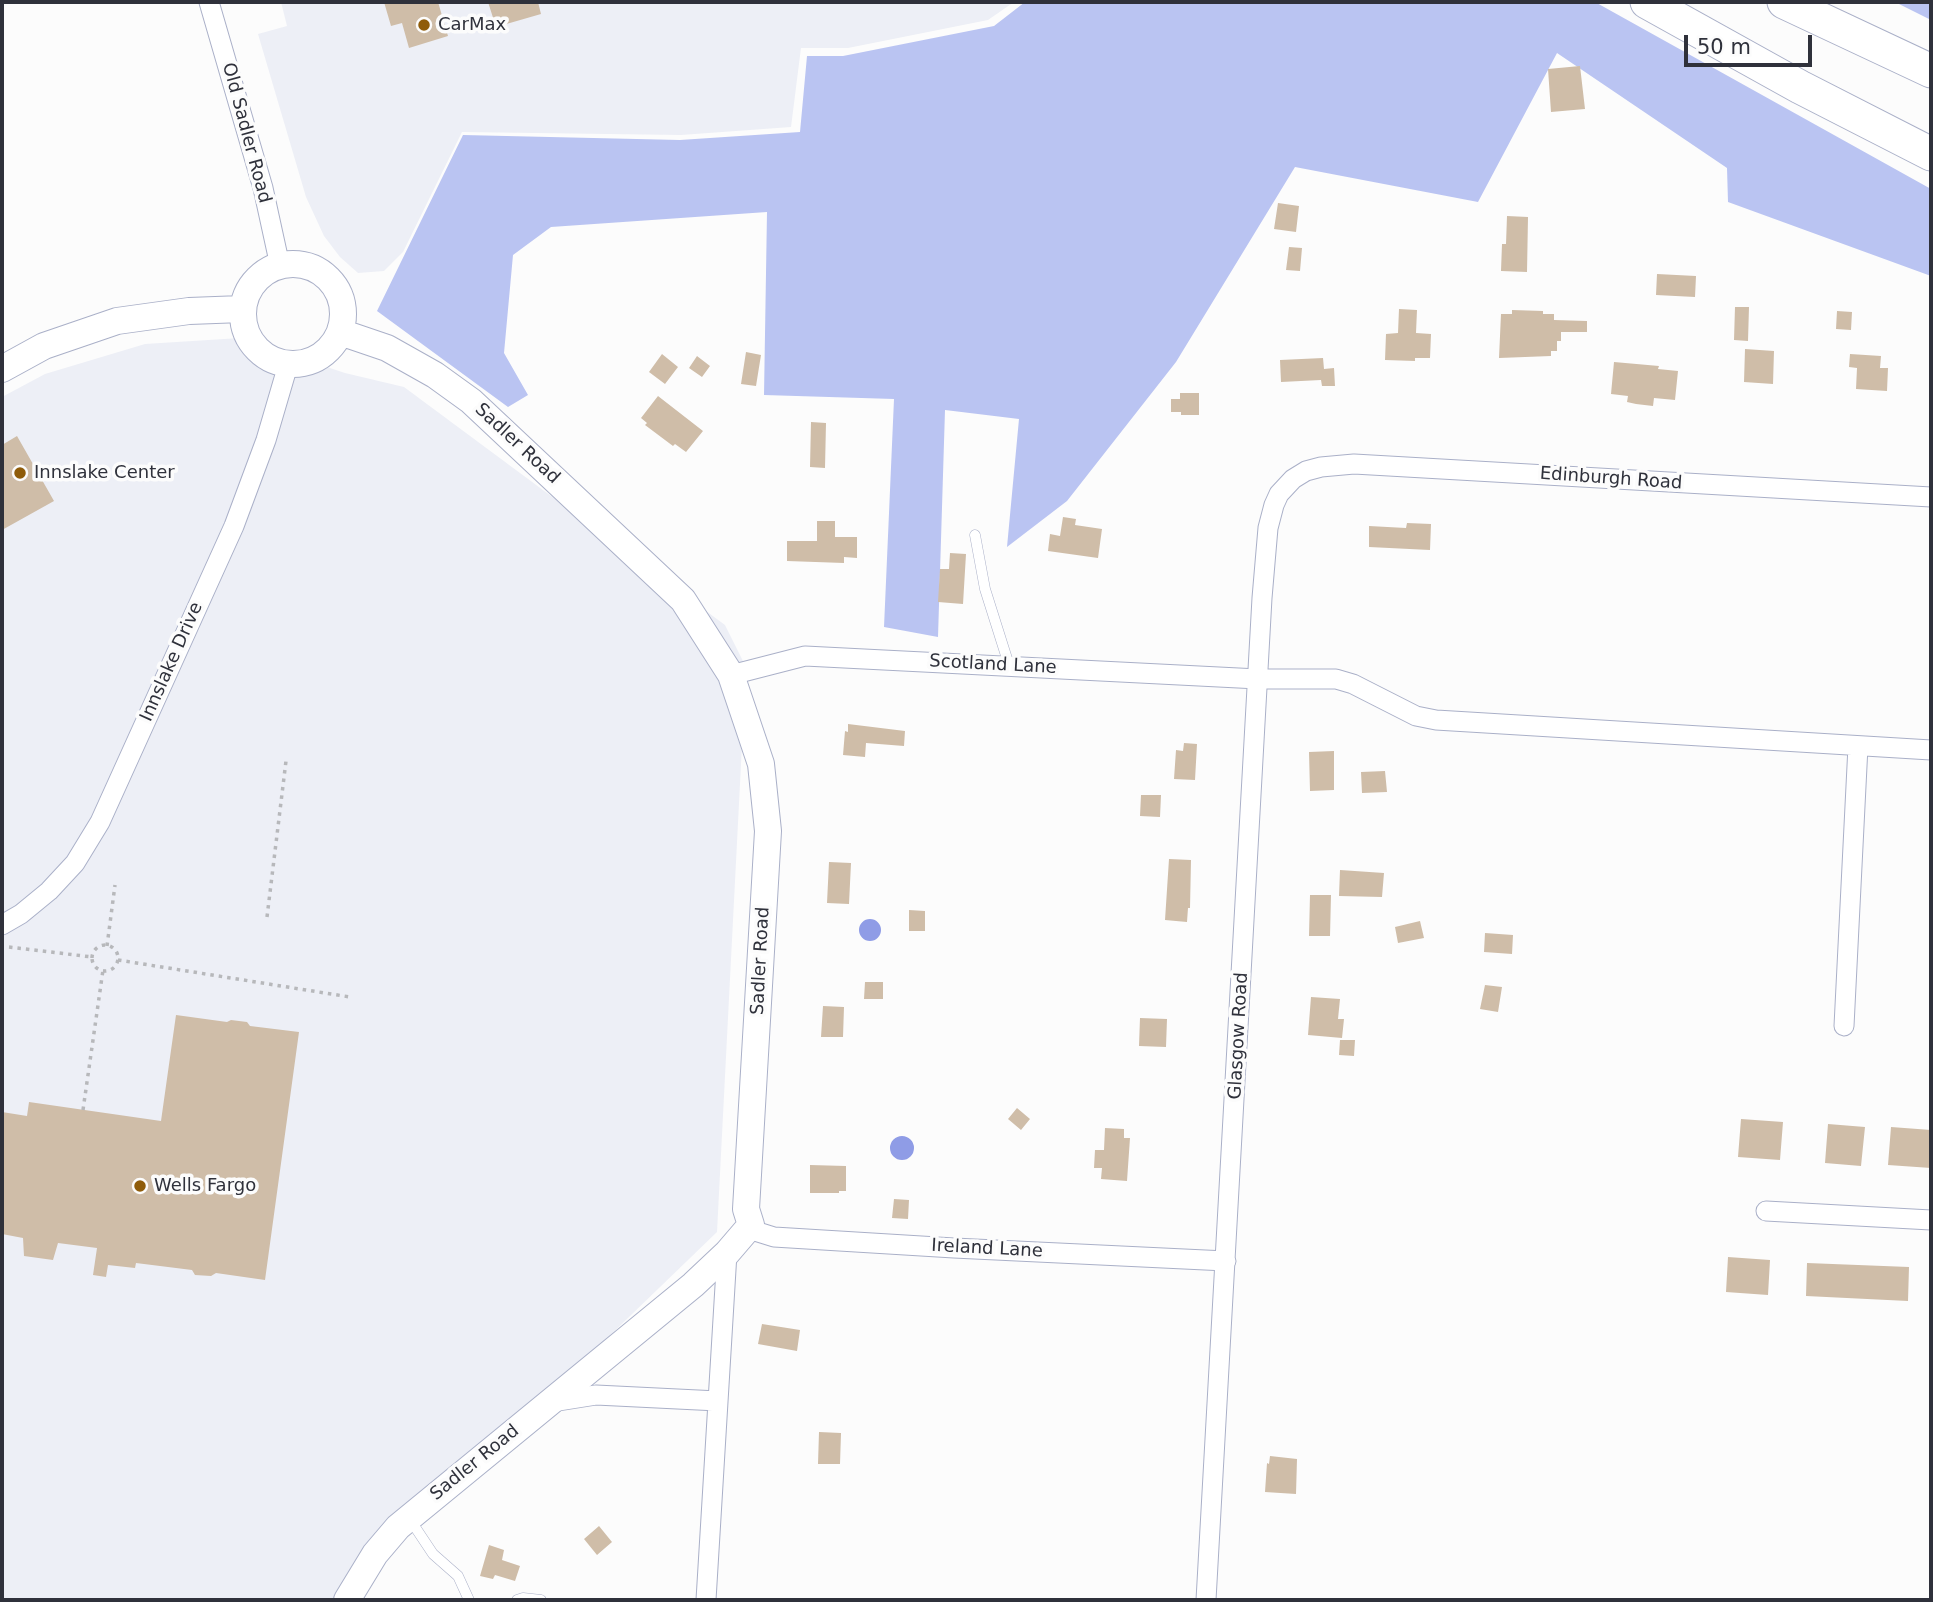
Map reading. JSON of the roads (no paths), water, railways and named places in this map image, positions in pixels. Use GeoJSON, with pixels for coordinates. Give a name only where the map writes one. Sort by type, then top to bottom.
{"type":"FeatureCollection","features":[{"type":"Feature","properties":{"kind":"highway"},"geometry":{"type":"LineString","coordinates":[[1647,2],[1800,88],[1931,154]]}},
{"type":"Feature","properties":{"kind":"highway"},"geometry":{"type":"LineString","coordinates":[[1784,2],[1931,71]]}},
{"type":"Feature","properties":{"kind":"highway"},"geometry":{"type":"LineString","coordinates":[[1831,2],[1901,37],[1931,57]]}},
{"type":"Feature","properties":{"kind":"street","name":"Old Sadler Road"},"geometry":{"type":"LineString","coordinates":[[209,2],[262,188],[280,266]]}},
{"type":"Feature","properties":{"kind":"street"},"geometry":{"type":"LineString","coordinates":[[300,264],[319,271],[339,294],[344,313],[340,332],[331,348],[316,360],[288,365],[270,359],[254,347],[244,329],[242,309],[248,290],[270,269],[280,266],[300,264]]}},
{"type":"Feature","properties":{"kind":"street"},"geometry":{"type":"LineString","coordinates":[[2,369],[44,346],[117,321],[189,311],[242,309]]}},
{"type":"Feature","properties":{"kind":"street","name":"Sadler Road"},"geometry":{"type":"LineString","coordinates":[[340,332],[387,348],[435,375],[471,401],[683,600],[731,675],[761,764],[768,831],[746,1209],[751,1225],[727,1253],[693,1284],[409,1518],[375,1554],[347,1600]]}},
{"type":"Feature","properties":{"kind":"street","name":"Innslake Drive"},"geometry":{"type":"LineString","coordinates":[[2,925],[50,891],[79,857],[100,822],[234,526],[266,440],[288,365]]}},
{"type":"Feature","properties":{"kind":"street","name":"Edinburgh Road"},"geometry":{"type":"LineString","coordinates":[[1293,479],[1321,467],[1354,464],[1931,497]]}},
{"type":"Feature","properties":{"kind":"street","name":"Glasgow Road"},"geometry":{"type":"LineString","coordinates":[[1206,1600],[1268,528],[1279,494],[1293,479]]}},
{"type":"Feature","properties":{"kind":"street","name":"Scotland Lane"},"geometry":{"type":"LineString","coordinates":[[731,675],[805,656],[1258,678],[1336,679],[1353,684],[1416,716],[1436,720],[1931,750]]}},
{"type":"Feature","properties":{"kind":"street"},"geometry":{"type":"LineString","coordinates":[[1844,1026],[1858,746]]}},
{"type":"Feature","properties":{"kind":"street"},"geometry":{"type":"LineString","coordinates":[[1766,1211],[1931,1220]]}},
{"type":"Feature","properties":{"kind":"street","name":"Ireland Lane"},"geometry":{"type":"LineString","coordinates":[[751,1225],[758,1232],[774,1237],[1226,1261]]}},
{"type":"Feature","properties":{"kind":"street"},"geometry":{"type":"LineString","coordinates":[[706,1600],[727,1253]]}},
{"type":"Feature","properties":{"kind":"street"},"geometry":{"type":"LineString","coordinates":[[548,1403],[609,1395],[718,1401]]}},
{"type":"Feature","properties":{"kind":"lane"},"geometry":{"type":"LineString","coordinates":[[975,536],[985,589],[1009,666]]}},
{"type":"Feature","properties":{"kind":"lane"},"geometry":{"type":"LineString","coordinates":[[409,1518],[433,1554],[457,1576],[469,1600]]}},
{"type":"Feature","properties":{"kind":"lane"},"geometry":{"type":"LineString","coordinates":[[516,1600],[541,1600]]}},
{"type":"Feature","properties":{"kind":"place","name":"CarMax"},"geometry":{"type":"Point","coordinates":[424,25]}},
{"type":"Feature","properties":{"kind":"place","name":"Innslake Center"},"geometry":{"type":"Point","coordinates":[20,473]}},
{"type":"Feature","properties":{"kind":"place","name":"Wells Fargo"},"geometry":{"type":"Point","coordinates":[140,1186]}}]}
